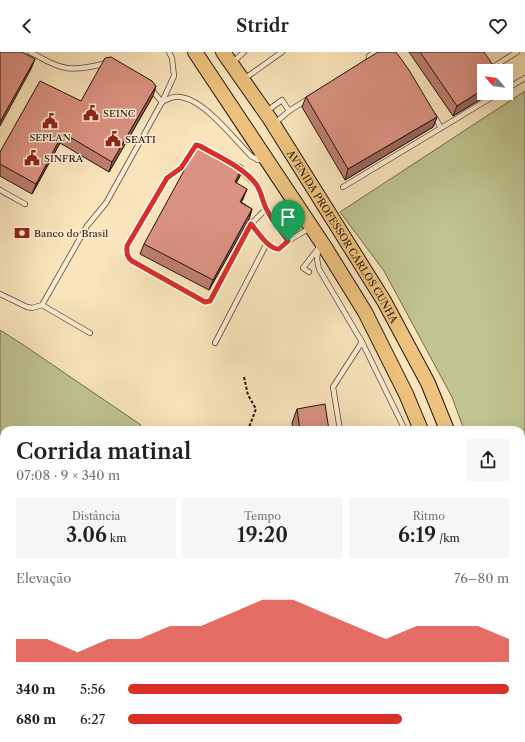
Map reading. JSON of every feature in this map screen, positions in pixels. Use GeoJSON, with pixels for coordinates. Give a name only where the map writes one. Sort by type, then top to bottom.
{"type":"FeatureCollection","features":[{"type":"Feature","properties":{"kind":"main road","name":"AVENIDA PROFESSOR CARLOS CUNHA"},"geometry":{"type":"LineString","coordinates":[[196,52],[311,227],[321,246],[376,333],[406,394],[419,426]]}},
{"type":"Feature","properties":{"kind":"main road","name":"AVENIDA PROFESSOR CARLOS CUNHA"},"geometry":{"type":"LineString","coordinates":[[227,58],[273,124],[384,301],[428,383],[445,426]]}},
{"type":"Feature","properties":{"kind":"main road"},"geometry":{"type":"LineString","coordinates":[[321,246],[339,259],[367,304],[373,307],[384,301]]}},
{"type":"Feature","properties":{"kind":"main road"},"geometry":{"type":"LineString","coordinates":[[376,333],[386,329],[394,331],[416,373],[428,383]]}},
{"type":"Feature","properties":{"kind":"lane"},"geometry":{"type":"LineString","coordinates":[[30,52],[67,69],[82,69],[107,63],[115,64]]}},
{"type":"Feature","properties":{"kind":"lane"},"geometry":{"type":"LineString","coordinates":[[0,294],[27,307],[32,308],[42,305],[87,226],[106,203],[162,102],[174,76],[172,58],[169,52]]}},
{"type":"Feature","properties":{"kind":"lane"},"geometry":{"type":"LineString","coordinates":[[227,58],[244,52]]}},
{"type":"Feature","properties":{"kind":"lane"},"geometry":{"type":"LineString","coordinates":[[242,80],[282,52]]}},
{"type":"Feature","properties":{"kind":"lane"},"geometry":{"type":"LineString","coordinates":[[361,65],[375,52]]}},
{"type":"Feature","properties":{"kind":"lane"},"geometry":{"type":"LineString","coordinates":[[499,64],[517,52]]}},
{"type":"Feature","properties":{"kind":"lane"},"geometry":{"type":"LineString","coordinates":[[513,85],[525,78]]}},
{"type":"Feature","properties":{"kind":"lane"},"geometry":{"type":"LineString","coordinates":[[148,85],[162,102]]}},
{"type":"Feature","properties":{"kind":"lane"},"geometry":{"type":"LineString","coordinates":[[273,124],[289,111],[312,96]]}},
{"type":"Feature","properties":{"kind":"lane"},"geometry":{"type":"LineString","coordinates":[[162,102],[171,97],[188,98],[212,115],[251,156],[258,160],[268,161]]}},
{"type":"Feature","properties":{"kind":"lane"},"geometry":{"type":"LineString","coordinates":[[265,112],[282,100],[289,111]]}},
{"type":"Feature","properties":{"kind":"lane"},"geometry":{"type":"LineString","coordinates":[[343,187],[487,100]]}},
{"type":"Feature","properties":{"kind":"lane"},"geometry":{"type":"LineString","coordinates":[[429,109],[441,128]]}},
{"type":"Feature","properties":{"kind":"lane"},"geometry":{"type":"LineString","coordinates":[[206,149],[196,145],[181,168],[167,178],[127,246],[128,258],[205,302],[208,302],[210,301],[251,224],[266,210]]}},
{"type":"Feature","properties":{"kind":"lane"},"geometry":{"type":"LineString","coordinates":[[231,164],[252,180],[257,186],[262,195],[266,210],[288,241]]}},
{"type":"Feature","properties":{"kind":"lane"},"geometry":{"type":"LineString","coordinates":[[0,190],[25,204]]}},
{"type":"Feature","properties":{"kind":"lane"},"geometry":{"type":"LineString","coordinates":[[251,224],[267,242],[277,249],[311,227]]}},
{"type":"Feature","properties":{"kind":"lane"},"geometry":{"type":"LineString","coordinates":[[215,343],[267,242]]}},
{"type":"Feature","properties":{"kind":"lane"},"geometry":{"type":"LineString","coordinates":[[309,272],[303,268],[321,246]]}},
{"type":"Feature","properties":{"kind":"lane"},"geometry":{"type":"LineString","coordinates":[[321,246],[317,259],[319,269],[362,342],[403,426]]}},
{"type":"Feature","properties":{"kind":"lane"},"geometry":{"type":"LineString","coordinates":[[42,305],[90,333]]}},
{"type":"Feature","properties":{"kind":"lane"},"geometry":{"type":"LineString","coordinates":[[339,426],[333,387],[362,342]]}},
{"type":"Feature","properties":{"kind":"path"},"geometry":{"type":"LineString","coordinates":[[244,377],[248,395],[256,409],[250,426]]}},
{"type":"Feature","properties":{"kind":"green space"},"geometry":{"type":"Polygon","coordinates":[[[525,91],[525,426],[463,426],[452,397],[384,271],[340,212],[525,91]]]}},
{"type":"Feature","properties":{"kind":"green space"},"geometry":{"type":"Polygon","coordinates":[[[0,330],[141,425],[140,426],[0,426],[0,330]]]}},
{"type":"Feature","properties":{"kind":"building"},"geometry":{"type":"Polygon","coordinates":[[[0,52],[22,52],[35,59],[0,122],[0,52]]]}},
{"type":"Feature","properties":{"kind":"building"},"geometry":{"type":"Polygon","coordinates":[[[378,52],[396,52],[409,70],[437,117],[348,169],[306,97],[378,52]]]}},
{"type":"Feature","properties":{"kind":"building"},"geometry":{"type":"Polygon","coordinates":[[[420,52],[484,52],[492,64],[477,64],[477,93],[457,106],[420,52]]]}},
{"type":"Feature","properties":{"kind":"building"},"geometry":{"type":"Polygon","coordinates":[[[111,57],[152,81],[156,86],[112,162],[63,133],[36,184],[0,164],[0,152],[40,81],[81,101],[105,58],[111,57]]]}},
{"type":"Feature","properties":{"kind":"building"},"geometry":{"type":"Polygon","coordinates":[[[199,143],[243,166],[235,182],[247,189],[240,202],[252,209],[213,280],[144,244],[199,143]]]}},
{"type":"Feature","properties":{"kind":"building"},"geometry":{"type":"Polygon","coordinates":[[[325,404],[328,426],[299,426],[297,409],[325,404]]]}},
{"type":"Feature","properties":{"kind":"place","name":"SEINC"},"geometry":{"type":"Point","coordinates":[91,113]}},
{"type":"Feature","properties":{"kind":"place","name":"SEPLAN"},"geometry":{"type":"Point","coordinates":[50,121]}},
{"type":"Feature","properties":{"kind":"place","name":"SEATI"},"geometry":{"type":"Point","coordinates":[113,139]}},
{"type":"Feature","properties":{"kind":"place","name":"SINFRA"},"geometry":{"type":"Point","coordinates":[32,158]}},
{"type":"Feature","properties":{"kind":"place","name":"Banco do Brasil"},"geometry":{"type":"Point","coordinates":[22,233]}},
{"type":"Feature","properties":{"kind":"route"},"geometry":{"type":"LineString","coordinates":[[196,145],[237,168],[252,180],[262,195],[266,210],[288,241],[279,249],[276,249],[267,242],[251,224],[210,301],[208,302],[205,302],[132,261],[128,258],[127,253],[127,246],[167,178],[181,168],[196,145]]}}]}
